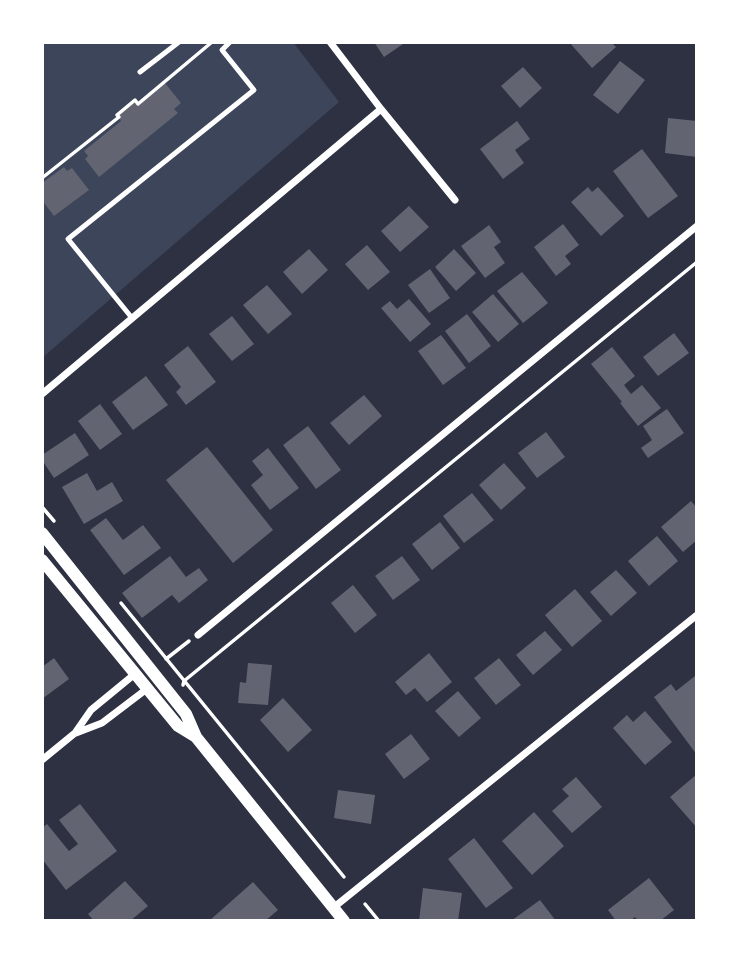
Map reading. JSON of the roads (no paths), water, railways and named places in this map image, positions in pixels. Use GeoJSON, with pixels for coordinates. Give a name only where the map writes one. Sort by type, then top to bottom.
{"type":"FeatureCollection","features":[{"type":"Feature","properties":{"kind":"street"},"geometry":{"type":"LineString","coordinates":[[330,42],[455,200]]}},
{"type":"Feature","properties":{"kind":"street"},"geometry":{"type":"LineString","coordinates":[[42,394],[382,109]]}},
{"type":"Feature","properties":{"kind":"street"},"geometry":{"type":"LineString","coordinates":[[198,635],[697,226]]}},
{"type":"Feature","properties":{"kind":"street"},"geometry":{"type":"LineString","coordinates":[[42,533],[186,713],[197,737],[344,921]]}},
{"type":"Feature","properties":{"kind":"street"},"geometry":{"type":"LineString","coordinates":[[42,560],[178,726],[197,737]]}},
{"type":"Feature","properties":{"kind":"street"},"geometry":{"type":"LineString","coordinates":[[333,908],[697,615]]}},
{"type":"Feature","properties":{"kind":"street"},"geometry":{"type":"LineString","coordinates":[[42,760],[75,733],[91,710],[147,665]]}},
{"type":"Feature","properties":{"kind":"street"},"geometry":{"type":"LineString","coordinates":[[75,733],[102,723],[158,679]]}},
{"type":"Feature","properties":{"kind":"lane"},"geometry":{"type":"LineString","coordinates":[[141,72],[180,42]]}},
{"type":"Feature","properties":{"kind":"lane"},"geometry":{"type":"LineString","coordinates":[[132,318],[68,239],[254,90],[222,50],[230,42]]}}]}
